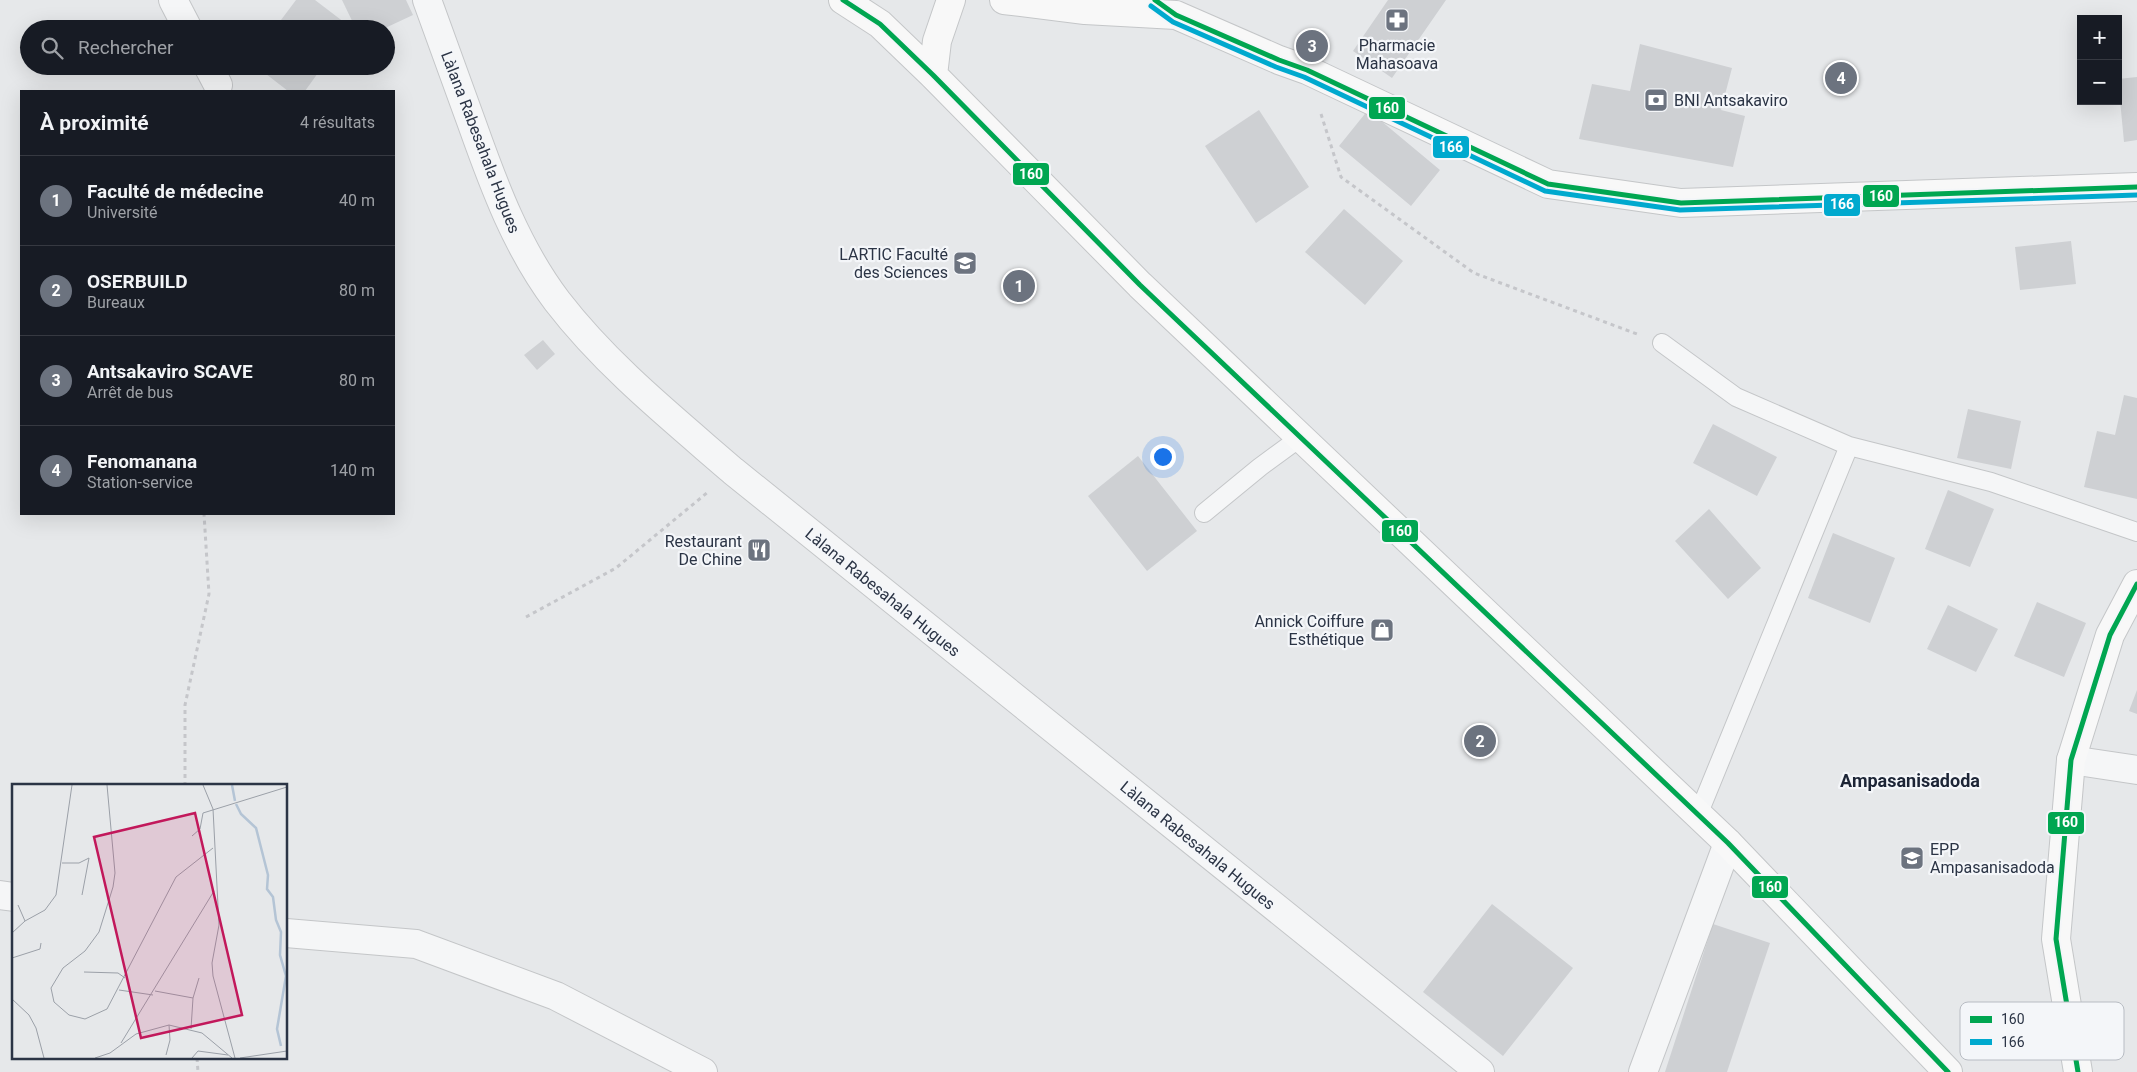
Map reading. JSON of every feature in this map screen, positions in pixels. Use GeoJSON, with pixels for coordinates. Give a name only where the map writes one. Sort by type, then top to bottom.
{"type":"FeatureCollection","features":[{"type":"Feature","properties":{"kind":"main road"},"geometry":{"type":"LineString","coordinates":[[843,0],[880,24],[933,75],[1140,285],[1728,843],[1948,1072]]}},
{"type":"Feature","properties":{"kind":"main road"},"geometry":{"type":"LineString","coordinates":[[933,75],[937,41],[951,0]]}},
{"type":"Feature","properties":{"kind":"main road"},"geometry":{"type":"LineString","coordinates":[[1004,0],[1085,10],[1165,7],[1279,60],[1307,70],[1548,184],[1681,203],[2137,187]]}},
{"type":"Feature","properties":{"kind":"main road"},"geometry":{"type":"LineString","coordinates":[[2066,1002],[2056,939],[2071,760],[2110,635],[2137,584]]}},
{"type":"Feature","properties":{"kind":"street"},"geometry":{"type":"LineString","coordinates":[[173,0],[183,20]]}},
{"type":"Feature","properties":{"kind":"street","name":"Làlana Rabesahala Hugues"},"geometry":{"type":"LineString","coordinates":[[427,0],[486,164],[524,249],[552,292],[593,344],[653,401],[734,471],[1480,1072]]}},
{"type":"Feature","properties":{"kind":"street"},"geometry":{"type":"LineString","coordinates":[[2071,760],[2137,770]]}},
{"type":"Feature","properties":{"kind":"street"},"geometry":{"type":"LineString","coordinates":[[1643,1072],[1728,843]]}},
{"type":"Feature","properties":{"kind":"street"},"geometry":{"type":"LineString","coordinates":[[288,933],[416,944],[556,996],[703,1072]]}},
{"type":"Feature","properties":{"kind":"lane"},"geometry":{"type":"LineString","coordinates":[[1662,343],[1736,397],[1850,446],[1991,482],[2137,532]]}},
{"type":"Feature","properties":{"kind":"lane"},"geometry":{"type":"LineString","coordinates":[[1204,513],[1260,467],[1301,437]]}},
{"type":"Feature","properties":{"kind":"lane"},"geometry":{"type":"LineString","coordinates":[[1698,815],[1850,446]]}},
{"type":"Feature","properties":{"kind":"path"},"geometry":{"type":"LineString","coordinates":[[1307,70],[1341,177],[1474,274],[1662,343]]}},
{"type":"Feature","properties":{"kind":"path"},"geometry":{"type":"LineString","coordinates":[[526,617],[616,568],[734,471]]}},
{"type":"Feature","properties":{"kind":"path"},"geometry":{"type":"LineString","coordinates":[[185,784],[185,705],[209,594],[204,515]]}},
{"type":"Feature","properties":{"kind":"building"},"geometry":{"type":"Polygon","coordinates":[[[296,0],[315,0],[341,20],[281,20],[296,0]]]}},
{"type":"Feature","properties":{"kind":"building"},"geometry":{"type":"Polygon","coordinates":[[[342,0],[406,0],[413,15],[395,23],[395,20],[352,20],[342,0]]]}},
{"type":"Feature","properties":{"kind":"building"},"geometry":{"type":"Polygon","coordinates":[[[1388,0],[1446,0],[1392,78],[1353,51],[1388,0]]]}},
{"type":"Feature","properties":{"kind":"building","name":"BNI Antsakaviro"},"geometry":{"type":"Polygon","coordinates":[[[1640,44],[1732,68],[1721,110],[1745,116],[1733,167],[1579,139],[1592,84],[1630,91],[1640,44]]]}},
{"type":"Feature","properties":{"kind":"building"},"geometry":{"type":"Polygon","coordinates":[[[267,75],[317,75],[306,90],[287,90],[267,75]]]}},
{"type":"Feature","properties":{"kind":"building"},"geometry":{"type":"Polygon","coordinates":[[[2137,77],[2137,140],[2124,142],[2120,105],[2122,105],[2122,79],[2137,77]]]}},
{"type":"Feature","properties":{"kind":"building"},"geometry":{"type":"Polygon","coordinates":[[[1259,110],[1309,187],[1256,223],[1205,146],[1259,110]]]}},
{"type":"Feature","properties":{"kind":"building"},"geometry":{"type":"Polygon","coordinates":[[[1368,110],[1440,170],[1411,206],[1339,146],[1368,110]]]}},
{"type":"Feature","properties":{"kind":"building"},"geometry":{"type":"Polygon","coordinates":[[[1344,209],[1403,261],[1365,305],[1305,252],[1344,209]]]}},
{"type":"Feature","properties":{"kind":"building"},"geometry":{"type":"Polygon","coordinates":[[[2071,241],[2076,284],[2020,290],[2015,247],[2071,241]]]}},
{"type":"Feature","properties":{"kind":"building"},"geometry":{"type":"Polygon","coordinates":[[[543,340],[555,354],[537,370],[524,355],[543,340]]]}},
{"type":"Feature","properties":{"kind":"building"},"geometry":{"type":"Polygon","coordinates":[[[2124,395],[2137,398],[2137,499],[2084,487],[2097,431],[2115,435],[2124,395]]]}},
{"type":"Feature","properties":{"kind":"building"},"geometry":{"type":"Polygon","coordinates":[[[1968,409],[2021,421],[2011,469],[1957,458],[1968,409]]]}},
{"type":"Feature","properties":{"kind":"building"},"geometry":{"type":"Polygon","coordinates":[[[1713,424],[1777,457],[1757,496],[1693,463],[1713,424]]]}},
{"type":"Feature","properties":{"kind":"building"},"geometry":{"type":"Polygon","coordinates":[[[1138,456],[1197,531],[1147,571],[1088,496],[1138,456]]]}},
{"type":"Feature","properties":{"kind":"building"},"geometry":{"type":"Polygon","coordinates":[[[1948,490],[1994,509],[1970,567],[1925,549],[1948,490]]]}},
{"type":"Feature","properties":{"kind":"building"},"geometry":{"type":"Polygon","coordinates":[[[1709,509],[1761,568],[1728,599],[1675,541],[1709,509]]]}},
{"type":"Feature","properties":{"kind":"building"},"geometry":{"type":"Polygon","coordinates":[[[1833,533],[1895,558],[1870,623],[1808,598],[1833,533]]]}},
{"type":"Feature","properties":{"kind":"building"},"geometry":{"type":"Polygon","coordinates":[[[2037,602],[2086,623],[2064,677],[2014,656],[2037,602]]]}},
{"type":"Feature","properties":{"kind":"building"},"geometry":{"type":"Polygon","coordinates":[[[1948,605],[1998,629],[1976,672],[1927,649],[1948,605]]]}},
{"type":"Feature","properties":{"kind":"building"},"geometry":{"type":"Polygon","coordinates":[[[2137,690],[2137,714],[2129,711],[2137,690]]]}},
{"type":"Feature","properties":{"kind":"building"},"geometry":{"type":"Polygon","coordinates":[[[1492,904],[1573,968],[1503,1056],[1423,992],[1492,904]]]}},
{"type":"Feature","properties":{"kind":"building"},"geometry":{"type":"Polygon","coordinates":[[[1713,924],[1770,943],[1727,1072],[1665,1072],[1713,924]]]}},
{"type":"Feature","properties":{"kind":"transit line","name":"160"},"geometry":{"type":"LineString","coordinates":[[843,0],[880,24],[933,75],[1140,285],[1728,843],[1948,1072]]}},
{"type":"Feature","properties":{"kind":"transit line","name":"160"},"geometry":{"type":"LineString","coordinates":[[1155,0],[1176,15],[1279,60],[1307,70],[1548,184],[1681,203],[2137,187]]}},
{"type":"Feature","properties":{"kind":"transit line","name":"166"},"geometry":{"type":"LineString","coordinates":[[1151,6],[1173,22],[1276,67],[1304,77],[1545,191],[1680,210],[2137,195]]}},
{"type":"Feature","properties":{"kind":"transit line","name":"160"},"geometry":{"type":"LineString","coordinates":[[2066,1002],[2056,939],[2071,760],[2110,635],[2137,584]]}},
{"type":"Feature","properties":{"kind":"transit line","name":"160"},"geometry":{"type":"LineString","coordinates":[[2076,1060],[2078,1072]]}},
{"type":"Feature","properties":{"kind":"place","name":"Pharmacie Mahasoava"},"geometry":{"type":"Point","coordinates":[1397,20]}},
{"type":"Feature","properties":{"kind":"place","name":"Antsakaviro SCAVE"},"geometry":{"type":"Point","coordinates":[1312,46]}},
{"type":"Feature","properties":{"kind":"place","name":"Fenomanana"},"geometry":{"type":"Point","coordinates":[1841,78]}},
{"type":"Feature","properties":{"kind":"place","name":"BNI Antsakaviro"},"geometry":{"type":"Point","coordinates":[1656,100]}},
{"type":"Feature","properties":{"kind":"place","name":"LARTIC Faculté des Sciences"},"geometry":{"type":"Point","coordinates":[965,263]}},
{"type":"Feature","properties":{"kind":"place","name":"Faculté de médecine"},"geometry":{"type":"Point","coordinates":[1019,286]}},
{"type":"Feature","properties":{"kind":"place","name":"Restaurant De Chine"},"geometry":{"type":"Point","coordinates":[759,550]}},
{"type":"Feature","properties":{"kind":"place","name":"Annick Coiffure Esthétique"},"geometry":{"type":"Point","coordinates":[1382,630]}},
{"type":"Feature","properties":{"kind":"place","name":"OSERBUILD"},"geometry":{"type":"Point","coordinates":[1480,741]}},
{"type":"Feature","properties":{"kind":"place","name":"EPP Ampasanisadoda"},"geometry":{"type":"Point","coordinates":[1912,858]}},
{"type":"Feature","properties":{"kind":"district","name":"Ampasanisadoda"},"geometry":{"type":"Point","coordinates":[1910,781]}}]}
